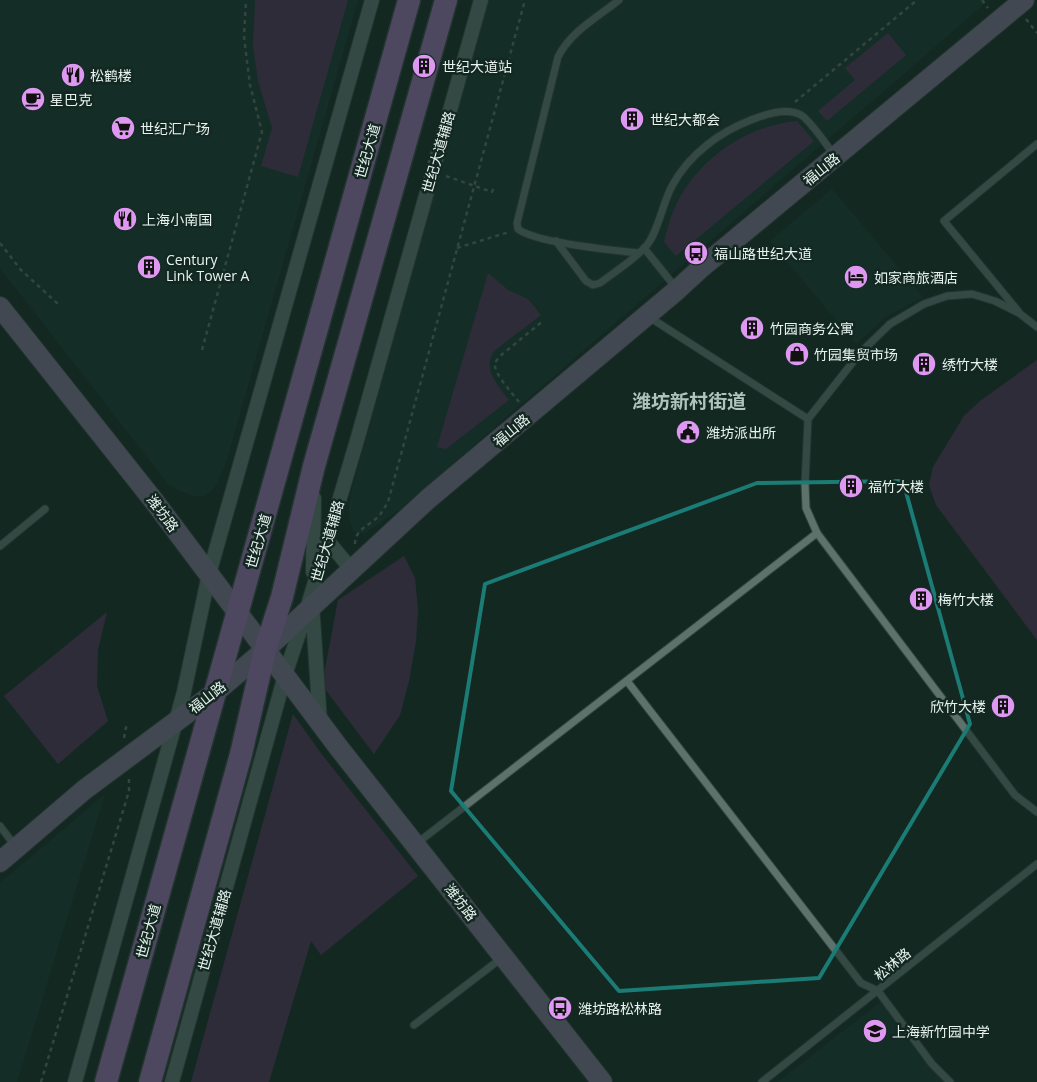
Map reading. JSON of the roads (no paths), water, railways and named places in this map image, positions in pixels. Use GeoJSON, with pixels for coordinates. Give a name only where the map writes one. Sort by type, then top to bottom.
{"type":"FeatureCollection","features":[{"type":"Feature","properties":{"kind":"main road","name":"世纪大道"},"geometry":{"type":"LineString","coordinates":[[106,1082],[213,694],[274,486],[409,0]]}},
{"type":"Feature","properties":{"kind":"main road"},"geometry":{"type":"LineString","coordinates":[[150,1082],[241,754],[265,650],[282,596],[314,466],[446,0]]}},
{"type":"Feature","properties":{"kind":"street"},"geometry":{"type":"LineString","coordinates":[[75,1082],[184,692],[209,574],[372,0]]}},
{"type":"Feature","properties":{"kind":"street","name":"世纪大道辅路"},"geometry":{"type":"LineString","coordinates":[[172,1082],[285,676],[310,603],[481,0]]}},
{"type":"Feature","properties":{"kind":"street","name":"福山路"},"geometry":{"type":"LineString","coordinates":[[0,862],[84,790],[213,694],[265,650],[310,603],[351,569],[428,499],[702,267],[1024,0]]}},
{"type":"Feature","properties":{"kind":"street","name":"潍坊路"},"geometry":{"type":"LineString","coordinates":[[0,308],[154,501],[320,722],[602,1082]]}},
{"type":"Feature","properties":{"kind":"street"},"geometry":{"type":"LineString","coordinates":[[314,466],[310,603],[320,722]]}},
{"type":"Feature","properties":{"kind":"street"},"geometry":{"type":"LineString","coordinates":[[327,540],[351,569]]}},
{"type":"Feature","properties":{"kind":"lane"},"geometry":{"type":"LineString","coordinates":[[620,0],[573,36],[564,45],[558,56],[517,223],[518,229],[524,234],[556,241],[638,253]]}},
{"type":"Feature","properties":{"kind":"lane"},"geometry":{"type":"LineString","coordinates":[[556,241],[586,281],[593,285],[600,283],[649,242],[672,186],[681,172],[706,145],[738,126],[771,114],[791,113],[802,116],[836,157]]}},
{"type":"Feature","properties":{"kind":"lane"},"geometry":{"type":"LineString","coordinates":[[1019,313],[944,221],[1037,144]]}},
{"type":"Feature","properties":{"kind":"lane"},"geometry":{"type":"LineString","coordinates":[[644,248],[677,290]]}},
{"type":"Feature","properties":{"kind":"lane"},"geometry":{"type":"LineString","coordinates":[[1037,327],[1019,313],[996,301],[972,294],[946,296],[924,304],[890,324],[860,353],[808,419],[804,484],[806,508],[817,533],[1015,795],[1037,812]]}},
{"type":"Feature","properties":{"kind":"lane"},"geometry":{"type":"LineString","coordinates":[[646,316],[808,419]]}},
{"type":"Feature","properties":{"kind":"lane"},"geometry":{"type":"LineString","coordinates":[[0,546],[44,509]]}},
{"type":"Feature","properties":{"kind":"lane"},"geometry":{"type":"LineString","coordinates":[[416,844],[817,533]]}},
{"type":"Feature","properties":{"kind":"lane"},"geometry":{"type":"LineString","coordinates":[[627,681],[861,983],[878,991],[932,1064],[950,1082]]}},
{"type":"Feature","properties":{"kind":"lane"},"geometry":{"type":"LineString","coordinates":[[0,826],[16,848]]}},
{"type":"Feature","properties":{"kind":"lane","name":"松林路"},"geometry":{"type":"LineString","coordinates":[[762,1082],[1037,864]]}},
{"type":"Feature","properties":{"kind":"lane"},"geometry":{"type":"LineString","coordinates":[[414,1026],[503,957]]}},
{"type":"Feature","properties":{"kind":"place","name":"世纪大道站"},"geometry":{"type":"Point","coordinates":[424,66]}},
{"type":"Feature","properties":{"kind":"place","name":"松鹤楼"},"geometry":{"type":"Point","coordinates":[73,75]}},
{"type":"Feature","properties":{"kind":"place","name":"星巴克"},"geometry":{"type":"Point","coordinates":[33,99]}},
{"type":"Feature","properties":{"kind":"place","name":"世纪大都会"},"geometry":{"type":"Point","coordinates":[632,119]}},
{"type":"Feature","properties":{"kind":"place","name":"世纪汇广场"},"geometry":{"type":"Point","coordinates":[123,128]}},
{"type":"Feature","properties":{"kind":"place","name":"上海小南国"},"geometry":{"type":"Point","coordinates":[125,219]}},
{"type":"Feature","properties":{"kind":"place","name":"福山路世纪大道"},"geometry":{"type":"Point","coordinates":[696,253]}},
{"type":"Feature","properties":{"kind":"place","name":"Century Link Tower A"},"geometry":{"type":"Point","coordinates":[149,267]}},
{"type":"Feature","properties":{"kind":"place","name":"如家商旅酒店"},"geometry":{"type":"Point","coordinates":[856,277]}},
{"type":"Feature","properties":{"kind":"place","name":"竹园商务公寓"},"geometry":{"type":"Point","coordinates":[752,328]}},
{"type":"Feature","properties":{"kind":"place","name":"竹园集贸市场"},"geometry":{"type":"Point","coordinates":[797,354]}},
{"type":"Feature","properties":{"kind":"place","name":"绣竹大楼"},"geometry":{"type":"Point","coordinates":[924,364]}},
{"type":"Feature","properties":{"kind":"place","name":"潍坊派出所"},"geometry":{"type":"Point","coordinates":[688,432]}},
{"type":"Feature","properties":{"kind":"place","name":"福竹大楼"},"geometry":{"type":"Point","coordinates":[851,486]}},
{"type":"Feature","properties":{"kind":"place","name":"梅竹大楼"},"geometry":{"type":"Point","coordinates":[921,599]}},
{"type":"Feature","properties":{"kind":"place","name":"欣竹大楼"},"geometry":{"type":"Point","coordinates":[1003,706]}},
{"type":"Feature","properties":{"kind":"place","name":"潍坊路松林路"},"geometry":{"type":"Point","coordinates":[560,1008]}},
{"type":"Feature","properties":{"kind":"place","name":"上海新竹园中学"},"geometry":{"type":"Point","coordinates":[875,1031]}},
{"type":"Feature","properties":{"kind":"district","name":"潍坊新村街道"},"geometry":{"type":"Point","coordinates":[689,401]}}]}
